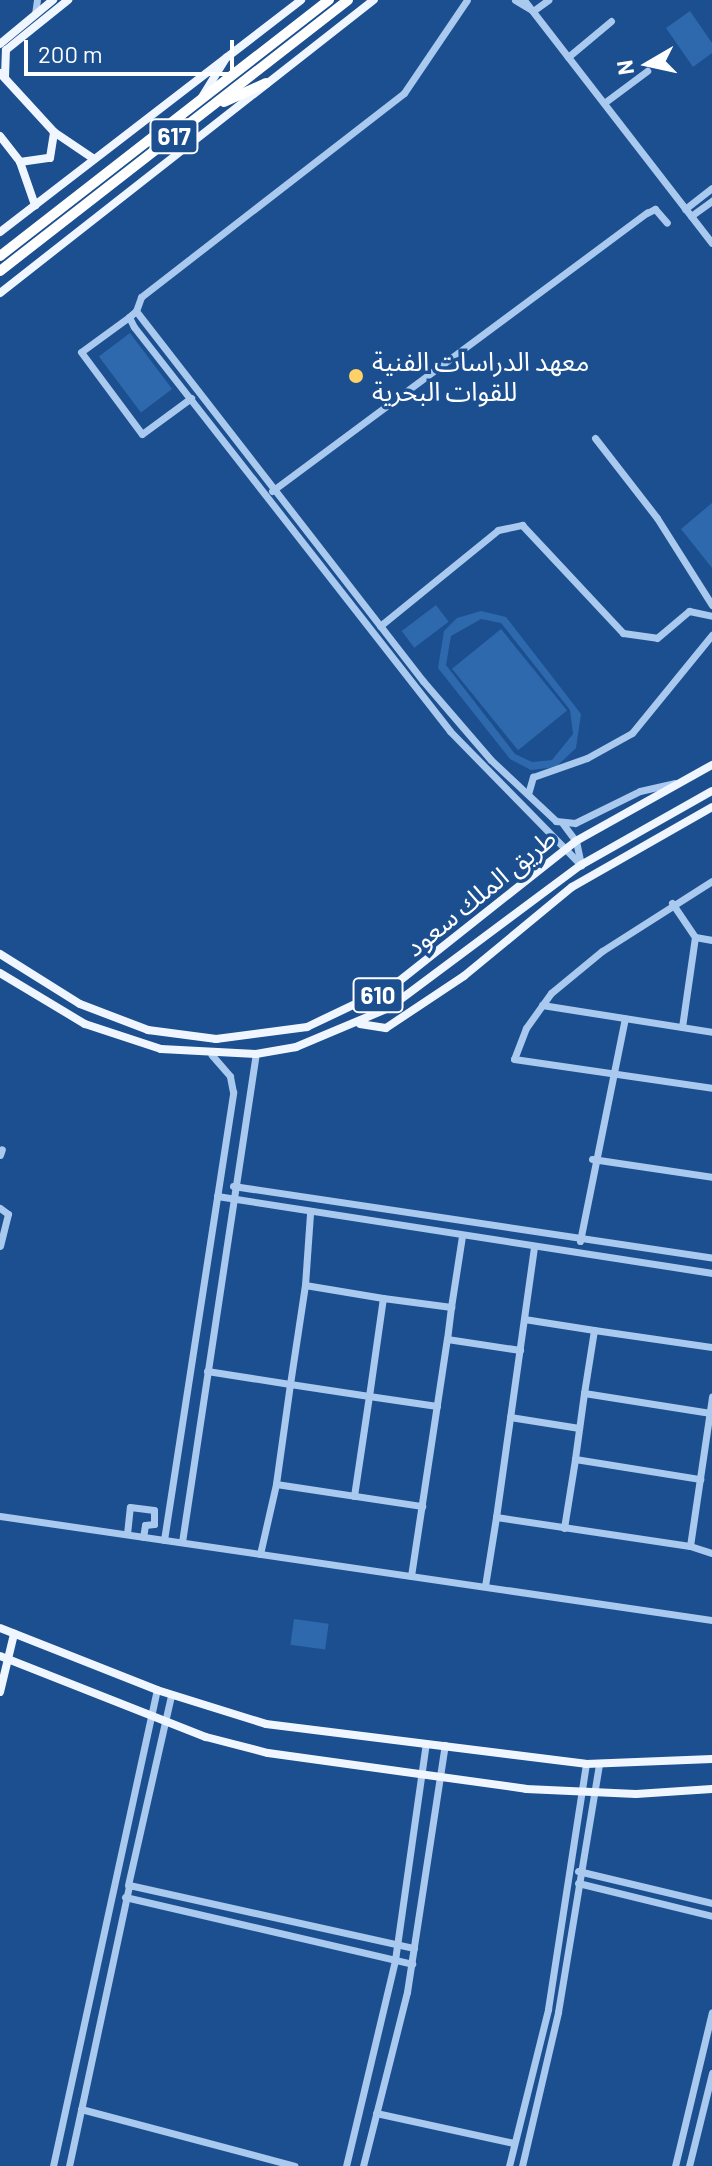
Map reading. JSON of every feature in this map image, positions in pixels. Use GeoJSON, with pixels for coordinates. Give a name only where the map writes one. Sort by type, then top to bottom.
{"type":"FeatureCollection","features":[{"type":"Feature","properties":{"kind":"highway","name":"617"},"geometry":{"type":"LineString","coordinates":[[0,256],[329,0]]}},
{"type":"Feature","properties":{"kind":"highway","name":"617"},"geometry":{"type":"LineString","coordinates":[[0,271],[348,0]]}},
{"type":"Feature","properties":{"kind":"highway"},"geometry":{"type":"LineString","coordinates":[[215,105],[266,83]]}},
{"type":"Feature","properties":{"kind":"main road"},"geometry":{"type":"LineString","coordinates":[[2,40],[53,0]]}},
{"type":"Feature","properties":{"kind":"main road"},"geometry":{"type":"LineString","coordinates":[[68,0],[6,50],[2,75],[54,132],[94,159]]}},
{"type":"Feature","properties":{"kind":"main road"},"geometry":{"type":"LineString","coordinates":[[282,14],[288,0]]}},
{"type":"Feature","properties":{"kind":"main road"},"geometry":{"type":"LineString","coordinates":[[0,232],[301,0]]}},
{"type":"Feature","properties":{"kind":"main road"},"geometry":{"type":"LineString","coordinates":[[0,293],[374,0]]}},
{"type":"Feature","properties":{"kind":"main road"},"geometry":{"type":"LineString","coordinates":[[200,101],[229,53]]}},
{"type":"Feature","properties":{"kind":"main road"},"geometry":{"type":"LineString","coordinates":[[20,162],[50,158],[54,132]]}},
{"type":"Feature","properties":{"kind":"main road"},"geometry":{"type":"LineString","coordinates":[[0,136],[20,162],[35,205]]}},
{"type":"Feature","properties":{"kind":"main road","name":"طريق الملك سعود"},"geometry":{"type":"LineString","coordinates":[[0,954],[80,1004],[148,1030],[216,1039],[289,1032],[329,1020],[393,986],[576,841],[674,783],[712,765]]}},
{"type":"Feature","properties":{"kind":"main road","name":"طريق الملك سعود"},"geometry":{"type":"LineString","coordinates":[[0,973],[105,1033],[212,1055],[256,1054],[360,1023],[463,957],[581,865],[712,791]]}},
{"type":"Feature","properties":{"kind":"main road"},"geometry":{"type":"LineString","coordinates":[[360,1023],[386,1028],[464,976],[572,887],[712,807]]}},
{"type":"Feature","properties":{"kind":"main road"},"geometry":{"type":"LineString","coordinates":[[1,1631],[171,1695],[266,1724],[586,1764],[712,1759]]}},
{"type":"Feature","properties":{"kind":"main road"},"geometry":{"type":"LineString","coordinates":[[0,1692],[4,1658],[14,1634]]}},
{"type":"Feature","properties":{"kind":"main road"},"geometry":{"type":"LineString","coordinates":[[4,1658],[165,1721],[268,1753],[442,1777],[583,1792],[712,1789]]}},
{"type":"Feature","properties":{"kind":"street"},"geometry":{"type":"LineString","coordinates":[[35,14],[37,0]]}},
{"type":"Feature","properties":{"kind":"street"},"geometry":{"type":"LineString","coordinates":[[191,398],[142,434],[81,352],[133,314],[141,297],[404,93],[467,0]]}},
{"type":"Feature","properties":{"kind":"street"},"geometry":{"type":"LineString","coordinates":[[515,0],[533,11]]}},
{"type":"Feature","properties":{"kind":"street"},"geometry":{"type":"LineString","coordinates":[[524,0],[712,243]]}},
{"type":"Feature","properties":{"kind":"street"},"geometry":{"type":"LineString","coordinates":[[533,11],[548,0]]}},
{"type":"Feature","properties":{"kind":"street"},"geometry":{"type":"LineString","coordinates":[[568,57],[611,21]]}},
{"type":"Feature","properties":{"kind":"street"},"geometry":{"type":"LineString","coordinates":[[604,103],[647,71]]}},
{"type":"Feature","properties":{"kind":"street"},"geometry":{"type":"LineString","coordinates":[[685,209],[712,188]]}},
{"type":"Feature","properties":{"kind":"street"},"geometry":{"type":"LineString","coordinates":[[691,216],[712,201]]}},
{"type":"Feature","properties":{"kind":"street"},"geometry":{"type":"LineString","coordinates":[[266,494],[647,213],[655,209],[667,223]]}},
{"type":"Feature","properties":{"kind":"street"},"geometry":{"type":"LineString","coordinates":[[133,314],[191,398],[450,731],[581,865]]}},
{"type":"Feature","properties":{"kind":"street"},"geometry":{"type":"LineString","coordinates":[[133,314],[276,489],[463,730],[529,796],[563,824],[576,841],[581,865]]}},
{"type":"Feature","properties":{"kind":"street"},"geometry":{"type":"LineString","coordinates":[[595,438],[712,605]]}},
{"type":"Feature","properties":{"kind":"street"},"geometry":{"type":"LineString","coordinates":[[380,626],[498,530],[522,525],[623,633],[657,638],[689,611],[712,616]]}},
{"type":"Feature","properties":{"kind":"street"},"geometry":{"type":"LineString","coordinates":[[529,796],[526,787],[533,777],[587,758],[632,733],[712,635]]}},
{"type":"Feature","properties":{"kind":"street"},"geometry":{"type":"LineString","coordinates":[[563,824],[674,783]]}},
{"type":"Feature","properties":{"kind":"street"},"geometry":{"type":"LineString","coordinates":[[712,881],[672,903],[602,951],[542,1005],[514,1059],[712,1088]]}},
{"type":"Feature","properties":{"kind":"street"},"geometry":{"type":"LineString","coordinates":[[672,903],[695,937],[682,1027]]}},
{"type":"Feature","properties":{"kind":"street"},"geometry":{"type":"LineString","coordinates":[[695,937],[712,940]]}},
{"type":"Feature","properties":{"kind":"street"},"geometry":{"type":"LineString","coordinates":[[542,1005],[712,1032]]}},
{"type":"Feature","properties":{"kind":"street"},"geometry":{"type":"LineString","coordinates":[[580,1241],[592,1159],[625,1018]]}},
{"type":"Feature","properties":{"kind":"street"},"geometry":{"type":"LineString","coordinates":[[182,1542],[233,1186],[256,1054]]}},
{"type":"Feature","properties":{"kind":"street"},"geometry":{"type":"LineString","coordinates":[[164,1540],[232,1084],[212,1055]]}},
{"type":"Feature","properties":{"kind":"street"},"geometry":{"type":"LineString","coordinates":[[592,1159],[712,1177]]}},
{"type":"Feature","properties":{"kind":"street"},"geometry":{"type":"LineString","coordinates":[[233,1186],[580,1241],[712,1258]]}},
{"type":"Feature","properties":{"kind":"street"},"geometry":{"type":"LineString","coordinates":[[217,1196],[232,1201],[712,1273]]}},
{"type":"Feature","properties":{"kind":"street"},"geometry":{"type":"LineString","coordinates":[[0,1208],[8,1214],[0,1246]]}},
{"type":"Feature","properties":{"kind":"street"},"geometry":{"type":"LineString","coordinates":[[260,1554],[276,1484],[305,1285],[310,1213]]}},
{"type":"Feature","properties":{"kind":"street"},"geometry":{"type":"LineString","coordinates":[[411,1576],[462,1236]]}},
{"type":"Feature","properties":{"kind":"street"},"geometry":{"type":"LineString","coordinates":[[485,1586],[534,1247]]}},
{"type":"Feature","properties":{"kind":"street"},"geometry":{"type":"LineString","coordinates":[[305,1285],[451,1307]]}},
{"type":"Feature","properties":{"kind":"street"},"geometry":{"type":"LineString","coordinates":[[354,1496],[383,1298]]}},
{"type":"Feature","properties":{"kind":"street"},"geometry":{"type":"LineString","coordinates":[[524,1319],[712,1347]]}},
{"type":"Feature","properties":{"kind":"street"},"geometry":{"type":"LineString","coordinates":[[564,1528],[594,1330]]}},
{"type":"Feature","properties":{"kind":"street"},"geometry":{"type":"LineString","coordinates":[[447,1339],[520,1350]]}},
{"type":"Feature","properties":{"kind":"street"},"geometry":{"type":"LineString","coordinates":[[207,1371],[437,1406]]}},
{"type":"Feature","properties":{"kind":"street"},"geometry":{"type":"LineString","coordinates":[[584,1393],[710,1413]]}},
{"type":"Feature","properties":{"kind":"street"},"geometry":{"type":"LineString","coordinates":[[690,1546],[712,1397]]}},
{"type":"Feature","properties":{"kind":"street"},"geometry":{"type":"LineString","coordinates":[[510,1417],[579,1428]]}},
{"type":"Feature","properties":{"kind":"street"},"geometry":{"type":"LineString","coordinates":[[575,1459],[700,1479]]}},
{"type":"Feature","properties":{"kind":"street"},"geometry":{"type":"LineString","coordinates":[[276,1484],[422,1506]]}},
{"type":"Feature","properties":{"kind":"street"},"geometry":{"type":"LineString","coordinates":[[127,1534],[128,1523],[130,1507],[154,1510],[154,1524],[128,1523]]}},
{"type":"Feature","properties":{"kind":"street"},"geometry":{"type":"LineString","coordinates":[[0,1516],[712,1620]]}},
{"type":"Feature","properties":{"kind":"street"},"geometry":{"type":"LineString","coordinates":[[496,1517],[690,1546],[712,1553]]}},
{"type":"Feature","properties":{"kind":"street"},"geometry":{"type":"LineString","coordinates":[[167,1520],[185,1524]]}},
{"type":"Feature","properties":{"kind":"street"},"geometry":{"type":"LineString","coordinates":[[143,1537],[145,1525]]}},
{"type":"Feature","properties":{"kind":"street"},"geometry":{"type":"LineString","coordinates":[[53,2166],[115,1895],[157,1690]]}},
{"type":"Feature","properties":{"kind":"street"},"geometry":{"type":"LineString","coordinates":[[69,2166],[171,1695]]}},
{"type":"Feature","properties":{"kind":"street"},"geometry":{"type":"LineString","coordinates":[[346,2166],[395,1960],[426,1743]]}},
{"type":"Feature","properties":{"kind":"street"},"geometry":{"type":"LineString","coordinates":[[363,2166],[412,1964],[445,1745]]}},
{"type":"Feature","properties":{"kind":"street"},"geometry":{"type":"LineString","coordinates":[[509,2166],[548,2009],[586,1764]]}},
{"type":"Feature","properties":{"kind":"street"},"geometry":{"type":"LineString","coordinates":[[522,2166],[580,1884],[597,1793],[599,1764]]}},
{"type":"Feature","properties":{"kind":"street"},"geometry":{"type":"LineString","coordinates":[[572,1869],[712,1903]]}},
{"type":"Feature","properties":{"kind":"street"},"geometry":{"type":"LineString","coordinates":[[118,1881],[414,1948]]}},
{"type":"Feature","properties":{"kind":"street"},"geometry":{"type":"LineString","coordinates":[[570,1881],[712,1916]]}},
{"type":"Feature","properties":{"kind":"street"},"geometry":{"type":"LineString","coordinates":[[115,1895],[412,1964]]}},
{"type":"Feature","properties":{"kind":"street"},"geometry":{"type":"LineString","coordinates":[[675,2166],[712,2012]]}},
{"type":"Feature","properties":{"kind":"street"},"geometry":{"type":"LineString","coordinates":[[689,2166],[712,2073]]}},
{"type":"Feature","properties":{"kind":"street"},"geometry":{"type":"LineString","coordinates":[[81,2109],[295,2166]]}},
{"type":"Feature","properties":{"kind":"street"},"geometry":{"type":"LineString","coordinates":[[376,2113],[514,2143]]}},
{"type":"Feature","properties":{"kind":"shaded area"},"geometry":{"type":"Polygon","coordinates":[[[690,11],[712,43],[712,53],[693,67],[666,28],[690,11]]]}},
{"type":"Feature","properties":{"kind":"shaded area"},"geometry":{"type":"Polygon","coordinates":[[[130,333],[172,389],[141,412],[99,356],[130,333]]]}},
{"type":"Feature","properties":{"kind":"shaded area"},"geometry":{"type":"Polygon","coordinates":[[[712,503],[712,568],[681,529],[712,503]]]}},
{"type":"Feature","properties":{"kind":"shaded area"},"geometry":{"type":"Polygon","coordinates":[[[436,605],[449,622],[414,648],[402,631],[436,605]]]}},
{"type":"Feature","properties":{"kind":"shaded area"},"geometry":{"type":"Polygon","coordinates":[[[481,611],[506,617],[581,714],[576,748],[556,767],[531,770],[510,759],[438,668],[444,631],[457,618],[481,611]],[[481,619],[451,636],[446,665],[515,754],[532,762],[552,760],[573,734],[570,710],[501,623],[481,619]]]}},
{"type":"Feature","properties":{"kind":"shaded area"},"geometry":{"type":"Polygon","coordinates":[[[501,629],[567,711],[518,750],[452,669],[501,629]]]}},
{"type":"Feature","properties":{"kind":"shaded area"},"geometry":{"type":"Polygon","coordinates":[[[294,1619],[329,1624],[325,1650],[290,1645],[294,1619]]]}},
{"type":"Feature","properties":{"kind":"place","name":"معهد الدراسات الفنية للقوات البحرية"},"geometry":{"type":"Point","coordinates":[356,376]}}]}
